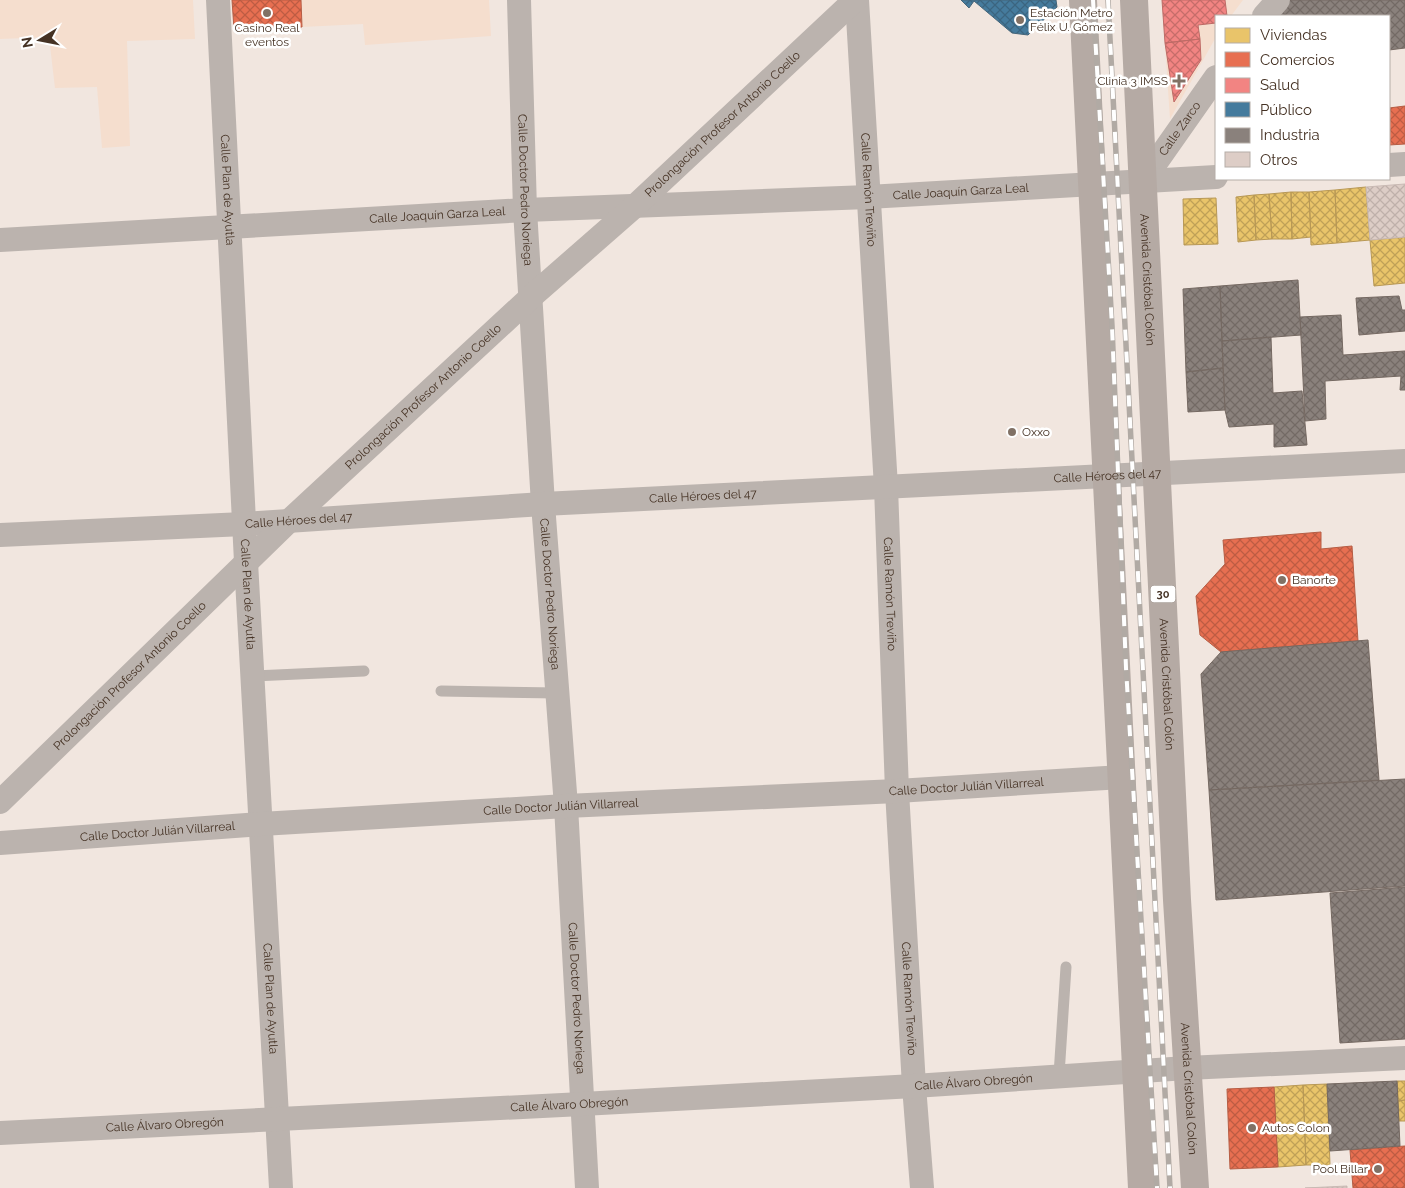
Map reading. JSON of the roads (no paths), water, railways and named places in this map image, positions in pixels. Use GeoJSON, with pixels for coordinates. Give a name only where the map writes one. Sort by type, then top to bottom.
{"type":"FeatureCollection","features":[{"type":"Feature","properties":{"kind":"main road"},"geometry":{"type":"LineString","coordinates":[[1083,0],[1142,1188]]}},
{"type":"Feature","properties":{"kind":"main road","name":"Avenida Cristóbal Colón"},"geometry":{"type":"LineString","coordinates":[[1134,0],[1177,900],[1195,1188]]}},
{"type":"Feature","properties":{"kind":"street","name":"Calle Plan de Ayutla"},"geometry":{"type":"LineString","coordinates":[[218,0],[246,562],[281,1188]]}},
{"type":"Feature","properties":{"kind":"street","name":"Calle Doctor Pedro Noriega"},"geometry":{"type":"LineString","coordinates":[[519,0],[525,210],[543,504],[566,806],[587,1188]]}},
{"type":"Feature","properties":{"kind":"street","name":"Calle Ramón Treviño"},"geometry":{"type":"LineString","coordinates":[[856,0],[886,486],[897,791],[914,1086],[922,1188]]}},
{"type":"Feature","properties":{"kind":"street","name":"Prolongación Profesor Antonio Coello"},"geometry":{"type":"LineString","coordinates":[[0,802],[289,521],[531,297],[635,206],[856,0]]}},
{"type":"Feature","properties":{"kind":"street"},"geometry":{"type":"LineString","coordinates":[[1265,15],[1278,0]]}},
{"type":"Feature","properties":{"kind":"street","name":"Calle Zarco"},"geometry":{"type":"LineString","coordinates":[[1142,181],[1215,78]]}},
{"type":"Feature","properties":{"kind":"street"},"geometry":{"type":"LineString","coordinates":[[1390,165],[1405,164]]}},
{"type":"Feature","properties":{"kind":"street","name":"Calle Joaquín Garza Leal"},"geometry":{"type":"LineString","coordinates":[[0,240],[525,210],[868,197],[1215,176]]}},
{"type":"Feature","properties":{"kind":"street","name":"Calle Héroes del 47"},"geometry":{"type":"LineString","coordinates":[[0,535],[244,524],[543,504],[1405,461]]}},
{"type":"Feature","properties":{"kind":"street","name":"Calle Doctor Julián Villarreal"},"geometry":{"type":"LineString","coordinates":[[0,843],[261,824],[566,806],[897,791],[1122,777]]}},
{"type":"Feature","properties":{"kind":"street"},"geometry":{"type":"LineString","coordinates":[[1187,1068],[1405,1058]]}},
{"type":"Feature","properties":{"kind":"street","name":"Calle Álvaro Obregón"},"geometry":{"type":"LineString","coordinates":[[0,1133],[914,1086],[1187,1068]]}},
{"type":"Feature","properties":{"kind":"lane"},"geometry":{"type":"LineString","coordinates":[[253,676],[364,671]]}},
{"type":"Feature","properties":{"kind":"lane"},"geometry":{"type":"LineString","coordinates":[[441,691],[557,693]]}},
{"type":"Feature","properties":{"kind":"lane"},"geometry":{"type":"LineString","coordinates":[[1059,1075],[1066,967]]}},
{"type":"Feature","properties":{"kind":"railway"},"geometry":{"type":"LineString","coordinates":[[1093,0],[1112,326],[1126,668],[1157,1188]]}},
{"type":"Feature","properties":{"kind":"railway"},"geometry":{"type":"LineString","coordinates":[[1108,0],[1170,1188]]}},
{"type":"Feature","properties":{"kind":"place","name":"Casino Real eventos"},"geometry":{"type":"Point","coordinates":[267,13]}},
{"type":"Feature","properties":{"kind":"place","name":"Estación Metro Félix U. Gómez"},"geometry":{"type":"Point","coordinates":[1020,20]}},
{"type":"Feature","properties":{"kind":"place","name":"Clinia 3 IMSS"},"geometry":{"type":"Point","coordinates":[1179,81]}},
{"type":"Feature","properties":{"kind":"place","name":"Oxxo"},"geometry":{"type":"Point","coordinates":[1012,432]}},
{"type":"Feature","properties":{"kind":"place","name":"Banorte"},"geometry":{"type":"Point","coordinates":[1282,580]}},
{"type":"Feature","properties":{"kind":"place","name":"Autos Colon"},"geometry":{"type":"Point","coordinates":[1252,1128]}},
{"type":"Feature","properties":{"kind":"place","name":"Pool Billar"},"geometry":{"type":"Point","coordinates":[1378,1169]}}]}
